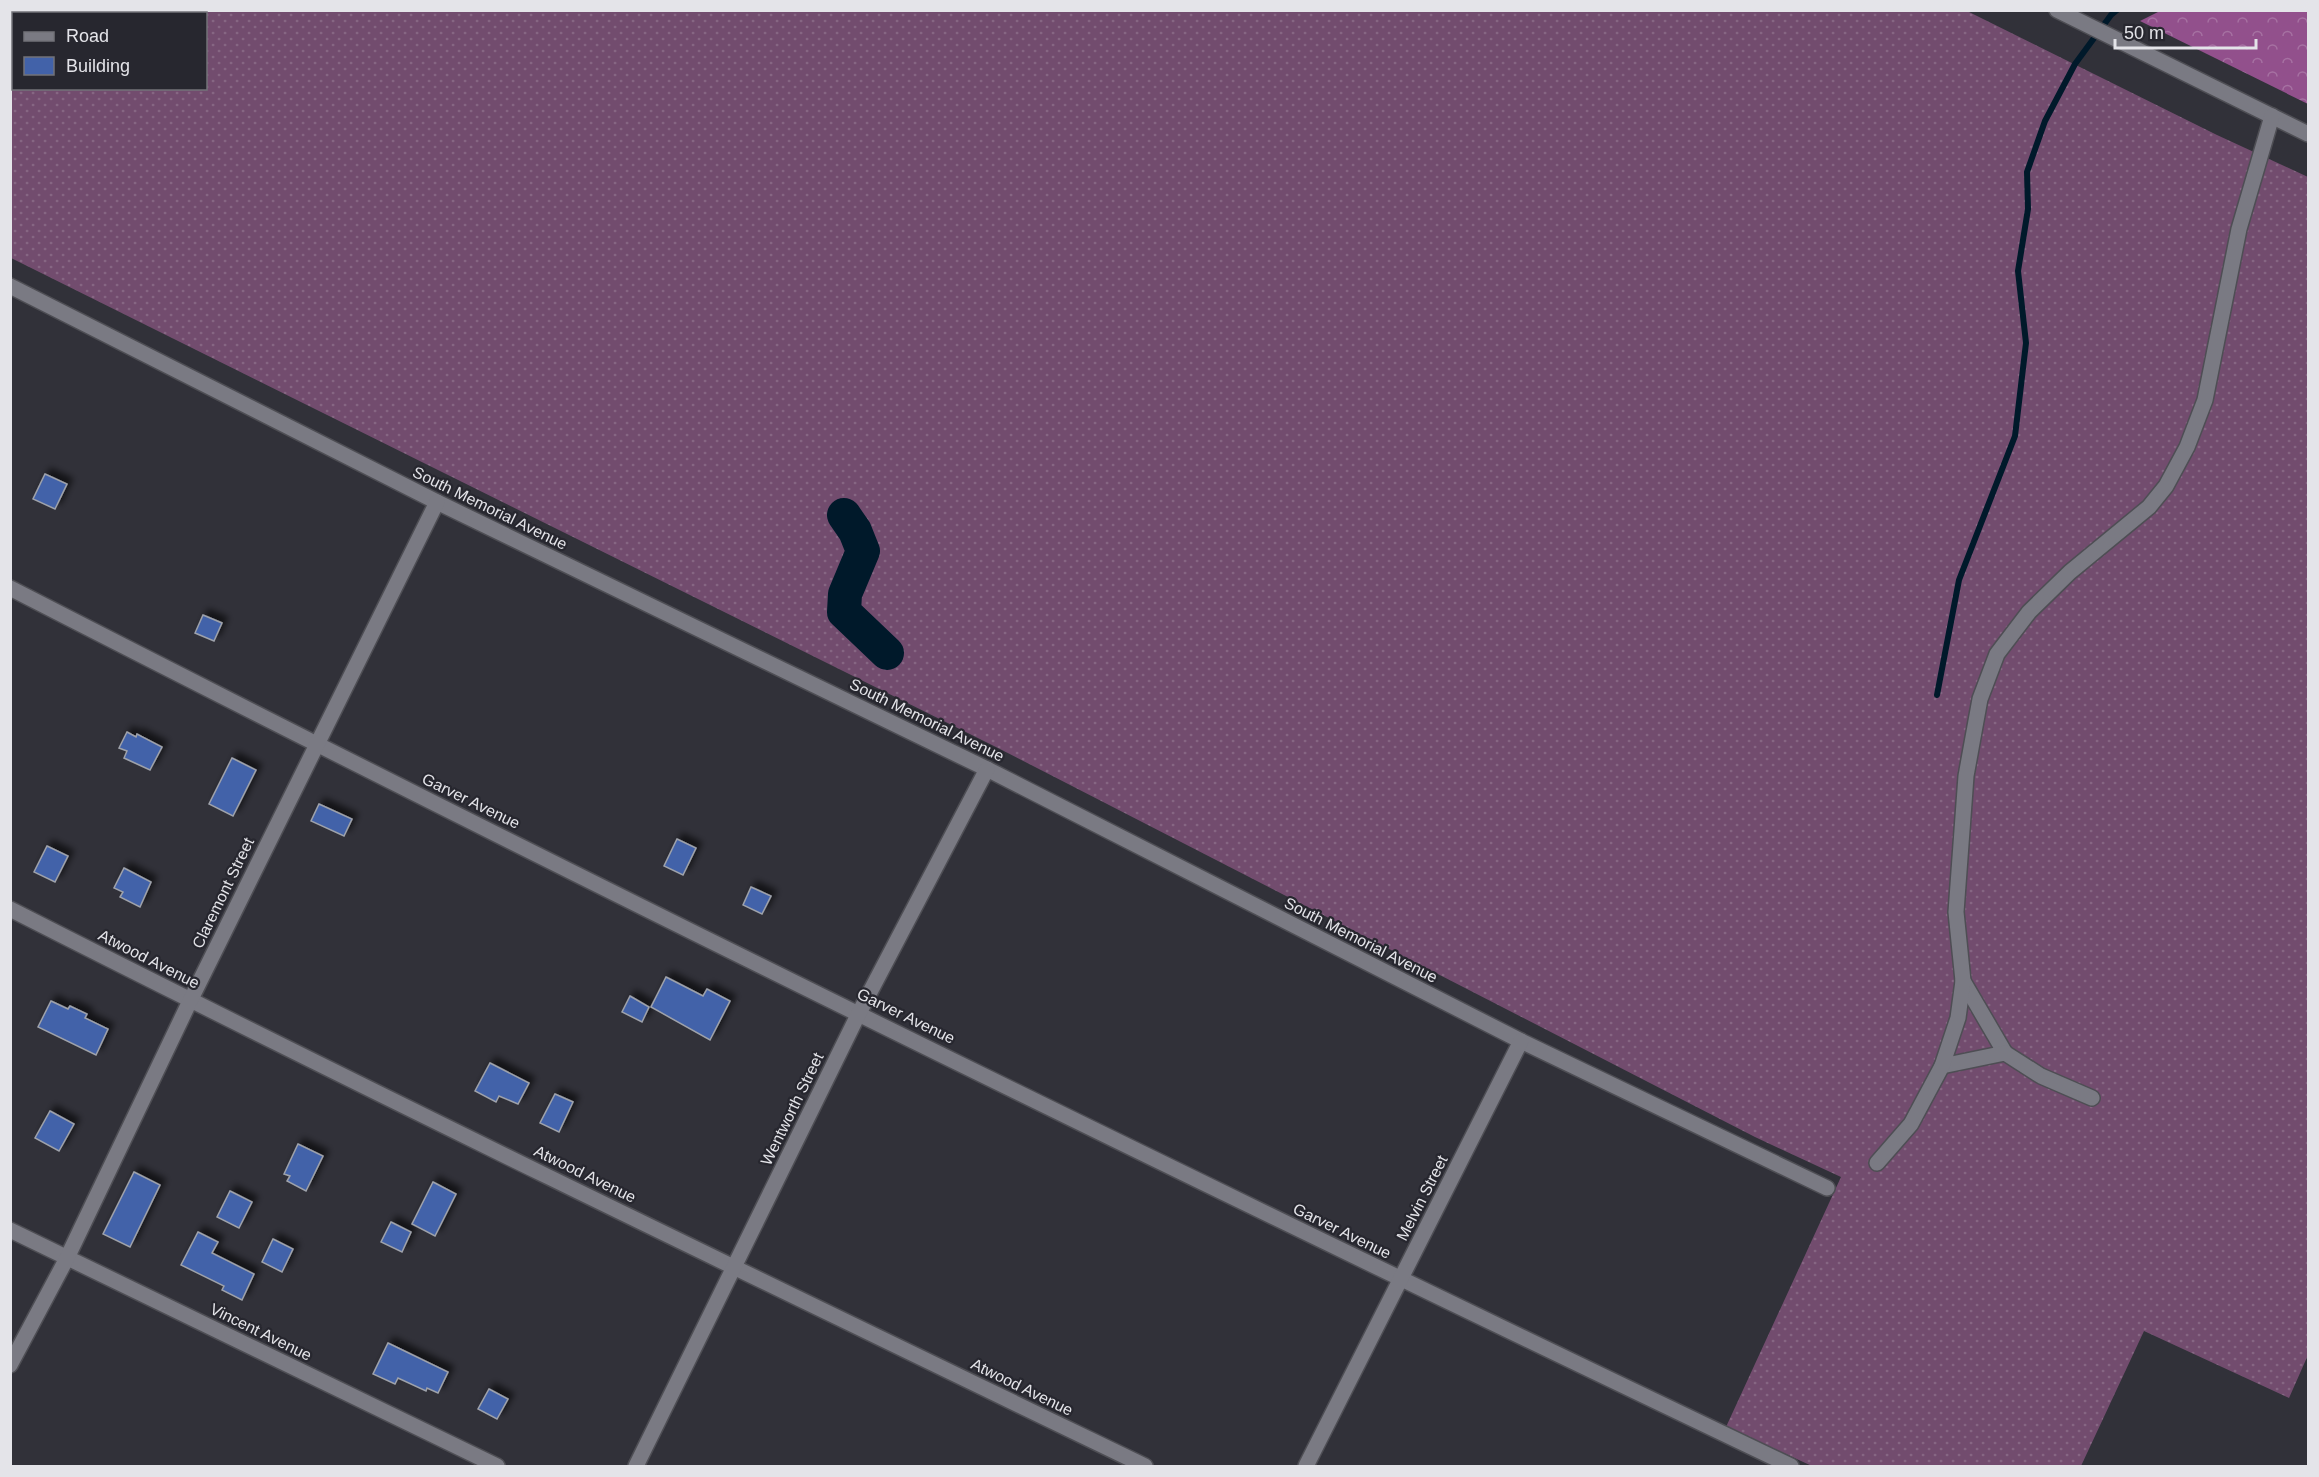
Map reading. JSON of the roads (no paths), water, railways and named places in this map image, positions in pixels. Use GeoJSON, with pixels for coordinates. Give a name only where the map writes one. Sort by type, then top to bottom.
{"type":"FeatureCollection","features":[{"type":"Feature","properties":{"kind":"street"},"geometry":{"type":"LineString","coordinates":[[2057,10],[2308,134]]}},
{"type":"Feature","properties":{"kind":"street"},"geometry":{"type":"LineString","coordinates":[[1877,1163],[1911,1124],[1942,1066],[1959,1018],[1963,981],[1956,912],[1966,776],[1980,699],[1997,654],[2029,612],[2070,572],[2149,507],[2166,486],[2187,447],[2205,400],[2239,229],[2272,116]]}},
{"type":"Feature","properties":{"kind":"street","name":"South Memorial Avenue"},"geometry":{"type":"LineString","coordinates":[[10,286],[437,502],[987,769],[1521,1041],[1827,1188]]}},
{"type":"Feature","properties":{"kind":"street","name":"Claremont Street"},"geometry":{"type":"LineString","coordinates":[[10,1365],[67,1258],[190,1001],[437,502]]}},
{"type":"Feature","properties":{"kind":"street","name":"Garver Avenue"},"geometry":{"type":"LineString","coordinates":[[10,588],[317,745],[859,1013],[1401,1280],[1791,1467]]}},
{"type":"Feature","properties":{"kind":"street","name":"Wentworth Street"},"geometry":{"type":"LineString","coordinates":[[636,1467],[859,1013],[987,769]]}},
{"type":"Feature","properties":{"kind":"street","name":"Atwood Avenue"},"geometry":{"type":"LineString","coordinates":[[10,909],[190,1001],[1145,1467]]}},
{"type":"Feature","properties":{"kind":"street"},"geometry":{"type":"LineString","coordinates":[[1963,981],[2006,1053],[2042,1076],[2092,1098]]}},
{"type":"Feature","properties":{"kind":"street","name":"Melvin Street"},"geometry":{"type":"LineString","coordinates":[[1306,1467],[1521,1041]]}},
{"type":"Feature","properties":{"kind":"street"},"geometry":{"type":"LineString","coordinates":[[1942,1066],[2006,1053]]}},
{"type":"Feature","properties":{"kind":"street","name":"Vincent Avenue"},"geometry":{"type":"LineString","coordinates":[[10,1230],[497,1467]]}},
{"type":"Feature","properties":{"kind":"waterway"},"geometry":{"type":"LineString","coordinates":[[1937,695],[1959,580],[2015,436],[2026,343],[2018,271],[2028,209],[2027,172],[2045,121],[2075,64],[2117,10]]}},
{"type":"Feature","properties":{"kind":"waterway"},"geometry":{"type":"LineString","coordinates":[[844,515],[855,531],[863,551],[845,594],[844,612],[887,653]]}}]}
